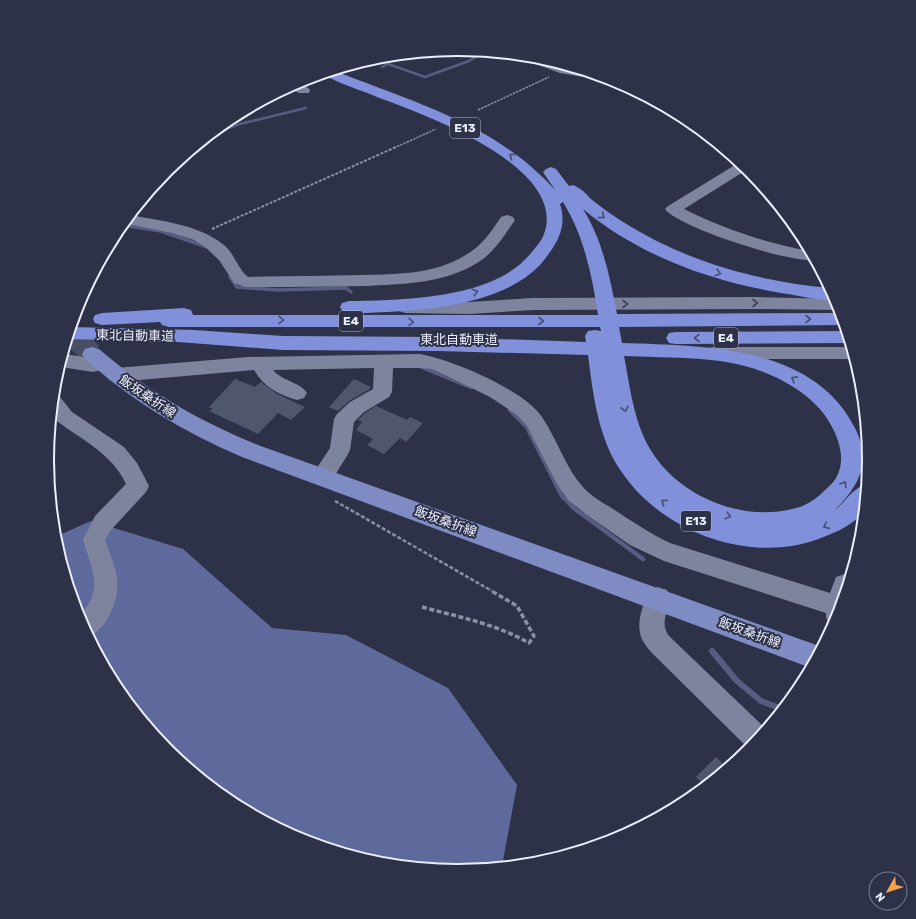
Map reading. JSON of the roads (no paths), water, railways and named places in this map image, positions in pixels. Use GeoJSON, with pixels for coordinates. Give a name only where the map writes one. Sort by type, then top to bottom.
{"type":"FeatureCollection","features":[{"type":"Feature","properties":{"kind":"highway","name":"E13"},"geometry":{"type":"LineString","coordinates":[[346,71],[466,118],[495,132],[528,153]]}},
{"type":"Feature","properties":{"kind":"highway","name":"E13"},"geometry":{"type":"LineString","coordinates":[[334,75],[472,131],[515,158],[544,173],[618,227],[637,238],[681,259],[734,278],[789,289],[826,293]]}},
{"type":"Feature","properties":{"kind":"highway","name":"E13"},"geometry":{"type":"LineString","coordinates":[[544,173],[568,218],[593,281],[609,370],[611,423],[618,444],[628,464],[640,481],[658,498],[681,513],[705,525],[739,535],[760,538],[790,537],[814,531],[836,522],[853,509],[860,501]]}},
{"type":"Feature","properties":{"kind":"highway"},"geometry":{"type":"LineString","coordinates":[[102,319],[276,308],[376,306],[428,302],[470,294],[490,288],[523,271],[536,261],[545,250],[551,239],[555,227],[554,208],[544,173]]}},
{"type":"Feature","properties":{"kind":"highway","name":"東北自動車道"},"geometry":{"type":"LineString","coordinates":[[80,318],[189,321],[260,320],[417,322],[837,319]]}},
{"type":"Feature","properties":{"kind":"highway","name":"東北自動車道"},"geometry":{"type":"LineString","coordinates":[[74,333],[381,339],[843,337]]}},
{"type":"Feature","properties":{"kind":"highway"},"geometry":{"type":"LineString","coordinates":[[179,336],[281,343],[443,344],[705,353],[752,361],[796,380],[817,394],[831,408],[843,425],[851,443],[852,462],[847,481],[835,496],[818,509],[797,518],[778,521],[756,522],[733,518],[692,502],[670,488],[657,476],[645,461],[636,444],[609,370]]}},
{"type":"Feature","properties":{"kind":"main road","name":"飯坂桑折線"},"geometry":{"type":"LineString","coordinates":[[104,364],[148,398],[207,433],[322,477],[658,598],[811,655]]}},
{"type":"Feature","properties":{"kind":"street"},"geometry":{"type":"LineString","coordinates":[[558,68],[568,71]]}},
{"type":"Feature","properties":{"kind":"street"},"geometry":{"type":"LineString","coordinates":[[299,88],[304,90]]}},
{"type":"Feature","properties":{"kind":"street"},"geometry":{"type":"LineString","coordinates":[[738,169],[674,209],[693,220],[739,239],[771,249],[806,255]]}},
{"type":"Feature","properties":{"kind":"street"},"geometry":{"type":"LineString","coordinates":[[133,220],[176,228],[209,242],[219,248],[231,264],[240,280],[245,282],[354,281],[416,278],[458,266],[469,260],[494,240],[507,220]]}},
{"type":"Feature","properties":{"kind":"street"},"geometry":{"type":"LineString","coordinates":[[376,306],[469,308],[533,304],[755,303],[831,305]]}},
{"type":"Feature","properties":{"kind":"street"},"geometry":{"type":"LineString","coordinates":[[705,353],[847,353]]}},
{"type":"Feature","properties":{"kind":"street"},"geometry":{"type":"LineString","coordinates":[[67,361],[93,365],[419,361],[434,363],[487,387],[511,400],[524,410],[534,421],[564,478],[576,494],[595,509],[638,538],[664,551],[833,608]]}},
{"type":"Feature","properties":{"kind":"street"},"geometry":{"type":"LineString","coordinates":[[322,477],[340,450],[344,419],[357,407],[382,392],[384,362]]}},
{"type":"Feature","properties":{"kind":"street"},"geometry":{"type":"LineString","coordinates":[[261,364],[265,375],[271,381],[297,393]]}},
{"type":"Feature","properties":{"kind":"street"},"geometry":{"type":"LineString","coordinates":[[57,407],[64,417],[117,453],[130,469],[138,486],[103,523],[94,540],[107,581],[107,591],[99,612],[89,622]]}},
{"type":"Feature","properties":{"kind":"street"},"geometry":{"type":"LineString","coordinates":[[658,598],[652,620],[652,633],[660,644],[753,735]]}},
{"type":"Feature","properties":{"kind":"waterway"},"geometry":{"type":"LineString","coordinates":[[382,67],[388,64],[425,77],[469,61],[478,56]]}},
{"type":"Feature","properties":{"kind":"waterway"},"geometry":{"type":"LineString","coordinates":[[227,128],[306,108]]}},
{"type":"Feature","properties":{"kind":"waterway"},"geometry":{"type":"LineString","coordinates":[[128,226],[161,231],[207,247]]}},
{"type":"Feature","properties":{"kind":"waterway"},"geometry":{"type":"LineString","coordinates":[[230,277],[237,287],[278,290],[346,288],[351,292]]}},
{"type":"Feature","properties":{"kind":"waterway"},"geometry":{"type":"LineString","coordinates":[[422,367],[471,387]]}},
{"type":"Feature","properties":{"kind":"waterway"},"geometry":{"type":"LineString","coordinates":[[510,410],[527,427],[562,496],[575,509],[643,559]]}},
{"type":"Feature","properties":{"kind":"waterway"},"geometry":{"type":"LineString","coordinates":[[712,651],[737,681],[761,701],[777,707]]}},
{"type":"Feature","properties":{"kind":"tunnel"},"geometry":{"type":"LineString","coordinates":[[73,337],[77,340]]}},
{"type":"Feature","properties":{"kind":"tunnel"},"geometry":{"type":"LineString","coordinates":[[76,339],[92,354]]}}]}
